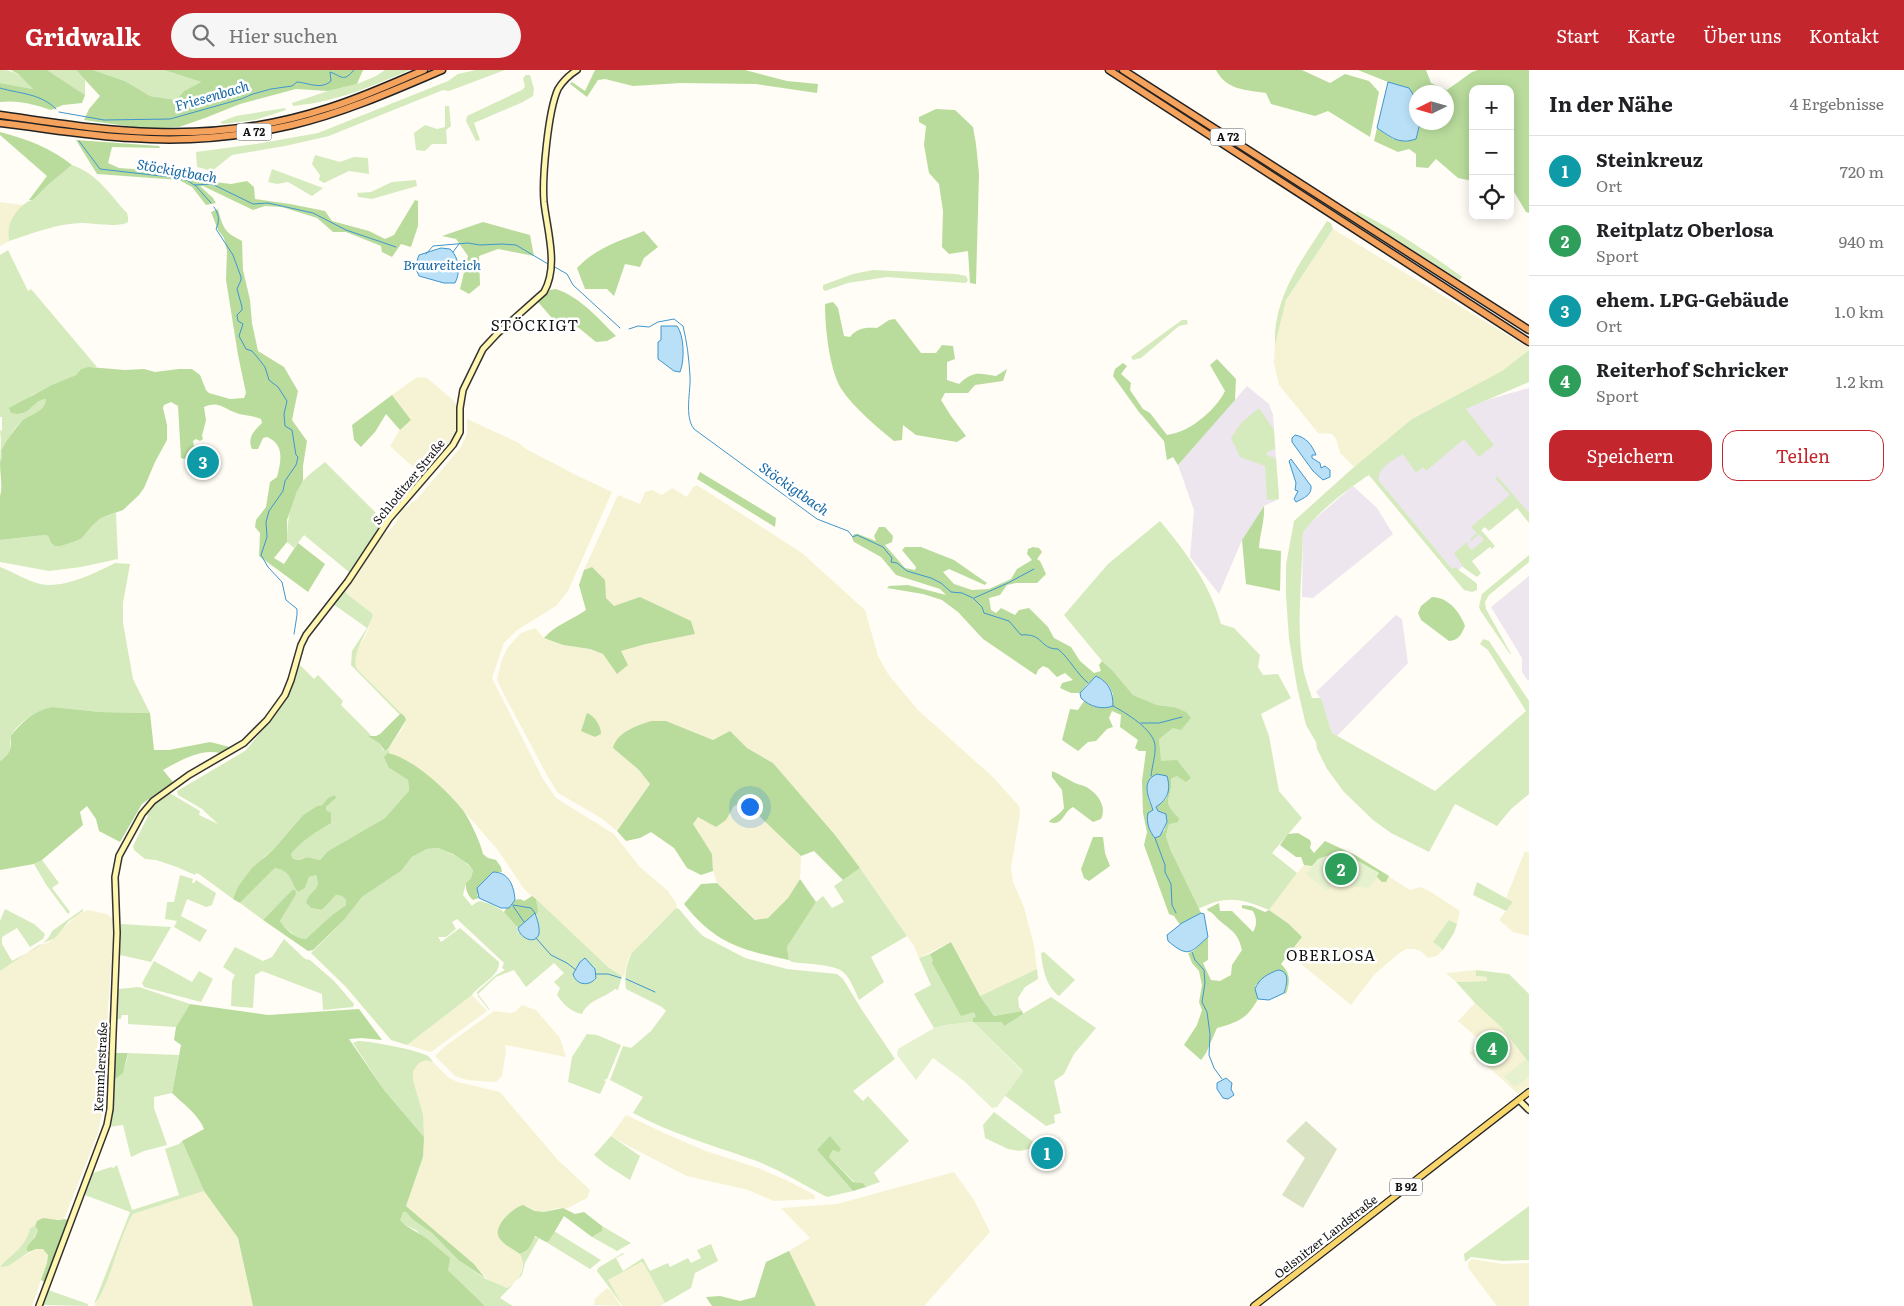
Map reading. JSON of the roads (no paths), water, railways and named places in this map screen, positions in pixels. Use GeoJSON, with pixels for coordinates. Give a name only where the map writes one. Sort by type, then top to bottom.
{"type":"FeatureCollection","features":[{"type":"Feature","properties":{"kind":"highway","name":"A 72"},"geometry":{"type":"LineString","coordinates":[[0,123],[132,132],[221,130],[256,125],[329,108],[424,70]]}},
{"type":"Feature","properties":{"kind":"highway","name":"A 72"},"geometry":{"type":"LineString","coordinates":[[57,126],[132,138],[162,140],[211,138],[256,132],[332,114],[442,70]]}},
{"type":"Feature","properties":{"kind":"highway","name":"A 72"},"geometry":{"type":"LineString","coordinates":[[1109,70],[1529,342]]}},
{"type":"Feature","properties":{"kind":"highway","name":"A 72"},"geometry":{"type":"LineString","coordinates":[[1123,70],[1529,330]]}},
{"type":"Feature","properties":{"kind":"highway","name":"A 72"},"geometry":{"type":"LineString","coordinates":[[0,115],[42,125]]}},
{"type":"Feature","properties":{"kind":"main road","name":"Oelsnitzer Landstraße"},"geometry":{"type":"LineString","coordinates":[[1254,1306],[1529,1092]]}},
{"type":"Feature","properties":{"kind":"street","name":"Schloditzer Straße"},"geometry":{"type":"LineString","coordinates":[[115,877],[119,856],[142,814],[153,801],[189,775],[250,739],[277,708],[292,680],[298,653],[306,635],[348,581],[389,519],[453,446],[460,432],[460,408],[463,390],[483,349],[540,296],[549,284],[551,254],[543,186],[550,118],[558,89],[577,70]]}},
{"type":"Feature","properties":{"kind":"street","name":"Kemmlerstraße"},"geometry":{"type":"LineString","coordinates":[[38,1306],[108,1125],[117,933],[115,877]]}},
{"type":"Feature","properties":{"kind":"street"},"geometry":{"type":"LineString","coordinates":[[1519,1100],[1529,1110]]}},
{"type":"Feature","properties":{"kind":"water"},"geometry":{"type":"Polygon","coordinates":[[[1388,82],[1409,88],[1409,130],[1418,130],[1416,139],[1400,141],[1377,128],[1388,82]]]}},
{"type":"Feature","properties":{"kind":"water","name":"Braureiteich"},"geometry":{"type":"Polygon","coordinates":[[[441,248],[450,249],[457,260],[458,274],[455,283],[444,283],[419,276],[415,267],[419,255],[441,248]]]}},
{"type":"Feature","properties":{"kind":"water"},"geometry":{"type":"Polygon","coordinates":[[[661,326],[677,326],[679,330],[683,348],[683,361],[680,372],[674,371],[658,359],[658,342],[661,340],[661,326]]]}},
{"type":"Feature","properties":{"kind":"water"},"geometry":{"type":"Polygon","coordinates":[[[1295,435],[1310,445],[1316,455],[1312,455],[1312,458],[1320,463],[1321,468],[1325,466],[1330,470],[1330,477],[1323,480],[1313,471],[1292,442],[1292,438],[1295,435]]]}},
{"type":"Feature","properties":{"kind":"water"},"geometry":{"type":"Polygon","coordinates":[[[1291,459],[1311,486],[1309,494],[1296,502],[1294,499],[1298,491],[1295,490],[1296,483],[1289,461],[1291,459]]]}},
{"type":"Feature","properties":{"kind":"water"},"geometry":{"type":"Polygon","coordinates":[[[1096,676],[1107,684],[1112,696],[1113,706],[1105,708],[1096,707],[1088,704],[1081,698],[1080,693],[1096,676]]]}},
{"type":"Feature","properties":{"kind":"water"},"geometry":{"type":"Polygon","coordinates":[[[1157,774],[1167,776],[1169,786],[1166,797],[1156,807],[1158,811],[1166,814],[1167,822],[1160,836],[1155,838],[1148,823],[1148,813],[1153,810],[1147,785],[1152,777],[1157,774]]]}},
{"type":"Feature","properties":{"kind":"water"},"geometry":{"type":"Polygon","coordinates":[[[493,872],[503,874],[512,885],[515,900],[509,908],[501,908],[479,898],[477,888],[493,872]]]}},
{"type":"Feature","properties":{"kind":"water"},"geometry":{"type":"Polygon","coordinates":[[[535,913],[539,934],[537,938],[531,940],[524,937],[518,928],[535,913]]]}},
{"type":"Feature","properties":{"kind":"water"},"geometry":{"type":"Polygon","coordinates":[[[1201,913],[1204,914],[1208,937],[1198,946],[1193,950],[1185,952],[1168,941],[1167,935],[1182,923],[1201,913]]]}},
{"type":"Feature","properties":{"kind":"water"},"geometry":{"type":"Polygon","coordinates":[[[585,958],[595,969],[596,978],[590,983],[583,984],[577,981],[573,974],[580,962],[585,958]]]}},
{"type":"Feature","properties":{"kind":"water"},"geometry":{"type":"Polygon","coordinates":[[[1278,970],[1286,975],[1287,982],[1284,993],[1269,1000],[1258,999],[1255,989],[1261,979],[1278,970]]]}},
{"type":"Feature","properties":{"kind":"water"},"geometry":{"type":"Polygon","coordinates":[[[1226,1078],[1232,1083],[1231,1089],[1234,1095],[1228,1099],[1223,1098],[1217,1089],[1217,1083],[1226,1078]]]}},
{"type":"Feature","properties":{"kind":"waterway","name":"Friesenbach"},"geometry":{"type":"LineString","coordinates":[[59,112],[104,120],[170,119],[271,89],[292,86],[297,82],[315,85],[327,84],[331,81],[330,72],[340,77],[345,77],[354,70]]}},
{"type":"Feature","properties":{"kind":"waterway","name":"Friesenbach"},"geometry":{"type":"LineString","coordinates":[[0,88],[37,97],[56,109]]}},
{"type":"Feature","properties":{"kind":"waterway","name":"Stöckigtbach"},"geometry":{"type":"LineString","coordinates":[[79,141],[100,169],[170,177],[187,180],[194,185],[212,184],[253,204],[268,203],[313,213],[346,230],[396,247]]}},
{"type":"Feature","properties":{"kind":"waterway"},"geometry":{"type":"LineString","coordinates":[[195,185],[211,203]]}},
{"type":"Feature","properties":{"kind":"waterway"},"geometry":{"type":"LineString","coordinates":[[214,207],[218,218],[216,229],[233,255],[241,277],[237,289],[242,307],[242,310],[237,315],[238,321],[243,324],[239,336],[246,349],[252,351],[265,367],[269,380],[278,387],[287,401],[284,414],[285,426],[292,430],[296,455],[298,457],[296,465],[285,481],[283,491],[269,511],[266,522],[267,537],[261,555],[268,567],[282,582],[286,600],[297,609],[294,634]]}},
{"type":"Feature","properties":{"kind":"waterway","name":"Stöckigtbach"},"geometry":{"type":"LineString","coordinates":[[426,254],[433,246],[468,243],[516,245],[548,264]]}},
{"type":"Feature","properties":{"kind":"waterway","name":"Stöckigtbach"},"geometry":{"type":"LineString","coordinates":[[453,252],[459,244]]}},
{"type":"Feature","properties":{"kind":"waterway","name":"Stöckigtbach"},"geometry":{"type":"LineString","coordinates":[[553,266],[567,274],[573,285],[620,328]]}},
{"type":"Feature","properties":{"kind":"waterway","name":"Stöckigtbach"},"geometry":{"type":"LineString","coordinates":[[629,329],[638,326],[649,327],[658,322],[674,319],[683,326],[690,370],[689,417],[694,429],[817,519],[848,531],[853,537],[857,535],[883,547],[892,558],[891,562],[897,563],[907,571],[931,578],[941,583],[951,592],[962,593],[973,598],[982,607],[984,613],[1009,621],[1021,635],[1034,636],[1047,647],[1058,649],[1088,683]]}},
{"type":"Feature","properties":{"kind":"waterway"},"geometry":{"type":"LineString","coordinates":[[974,598],[1034,569]]}},
{"type":"Feature","properties":{"kind":"waterway","name":"Stöckigtbach"},"geometry":{"type":"LineString","coordinates":[[1113,706],[1138,722],[1153,739],[1155,753],[1151,776]]}},
{"type":"Feature","properties":{"kind":"waterway","name":"Stöckigtbach"},"geometry":{"type":"LineString","coordinates":[[1141,723],[1159,723],[1182,717]]}},
{"type":"Feature","properties":{"kind":"waterway","name":"Stöckigtbach"},"geometry":{"type":"LineString","coordinates":[[1155,838],[1165,865],[1165,872],[1171,884],[1172,905],[1176,913]]}},
{"type":"Feature","properties":{"kind":"waterway"},"geometry":{"type":"LineString","coordinates":[[513,905],[531,908],[535,913]]}},
{"type":"Feature","properties":{"kind":"waterway"},"geometry":{"type":"LineString","coordinates":[[513,906],[524,922]]}},
{"type":"Feature","properties":{"kind":"waterway"},"geometry":{"type":"LineString","coordinates":[[536,938],[551,955],[576,970]]}},
{"type":"Feature","properties":{"kind":"waterway","name":"Stöckigtbach"},"geometry":{"type":"LineString","coordinates":[[1192,952],[1195,960],[1204,970],[1205,983],[1202,1002],[1207,1012],[1210,1034],[1209,1055],[1214,1068],[1222,1079]]}},
{"type":"Feature","properties":{"kind":"waterway"},"geometry":{"type":"LineString","coordinates":[[596,974],[608,974],[621,978]]}},
{"type":"Feature","properties":{"kind":"waterway"},"geometry":{"type":"LineString","coordinates":[[626,979],[655,992]]}},
{"type":"Feature","properties":{"kind":"place","name":"ehem. LPG-Gebäude"},"geometry":{"type":"Point","coordinates":[203,462]}},
{"type":"Feature","properties":{"kind":"place","name":"Reitplatz Oberlosa"},"geometry":{"type":"Point","coordinates":[1341,869]}},
{"type":"Feature","properties":{"kind":"place","name":"Reiterhof Schricker"},"geometry":{"type":"Point","coordinates":[1492,1048]}},
{"type":"Feature","properties":{"kind":"place","name":"Steinkreuz"},"geometry":{"type":"Point","coordinates":[1047,1153]}},
{"type":"Feature","properties":{"kind":"district","name":"STÖCKIGT"},"geometry":{"type":"Point","coordinates":[535,326]}},
{"type":"Feature","properties":{"kind":"district","name":"OBERLOSA"},"geometry":{"type":"Point","coordinates":[1331,956]}}]}
